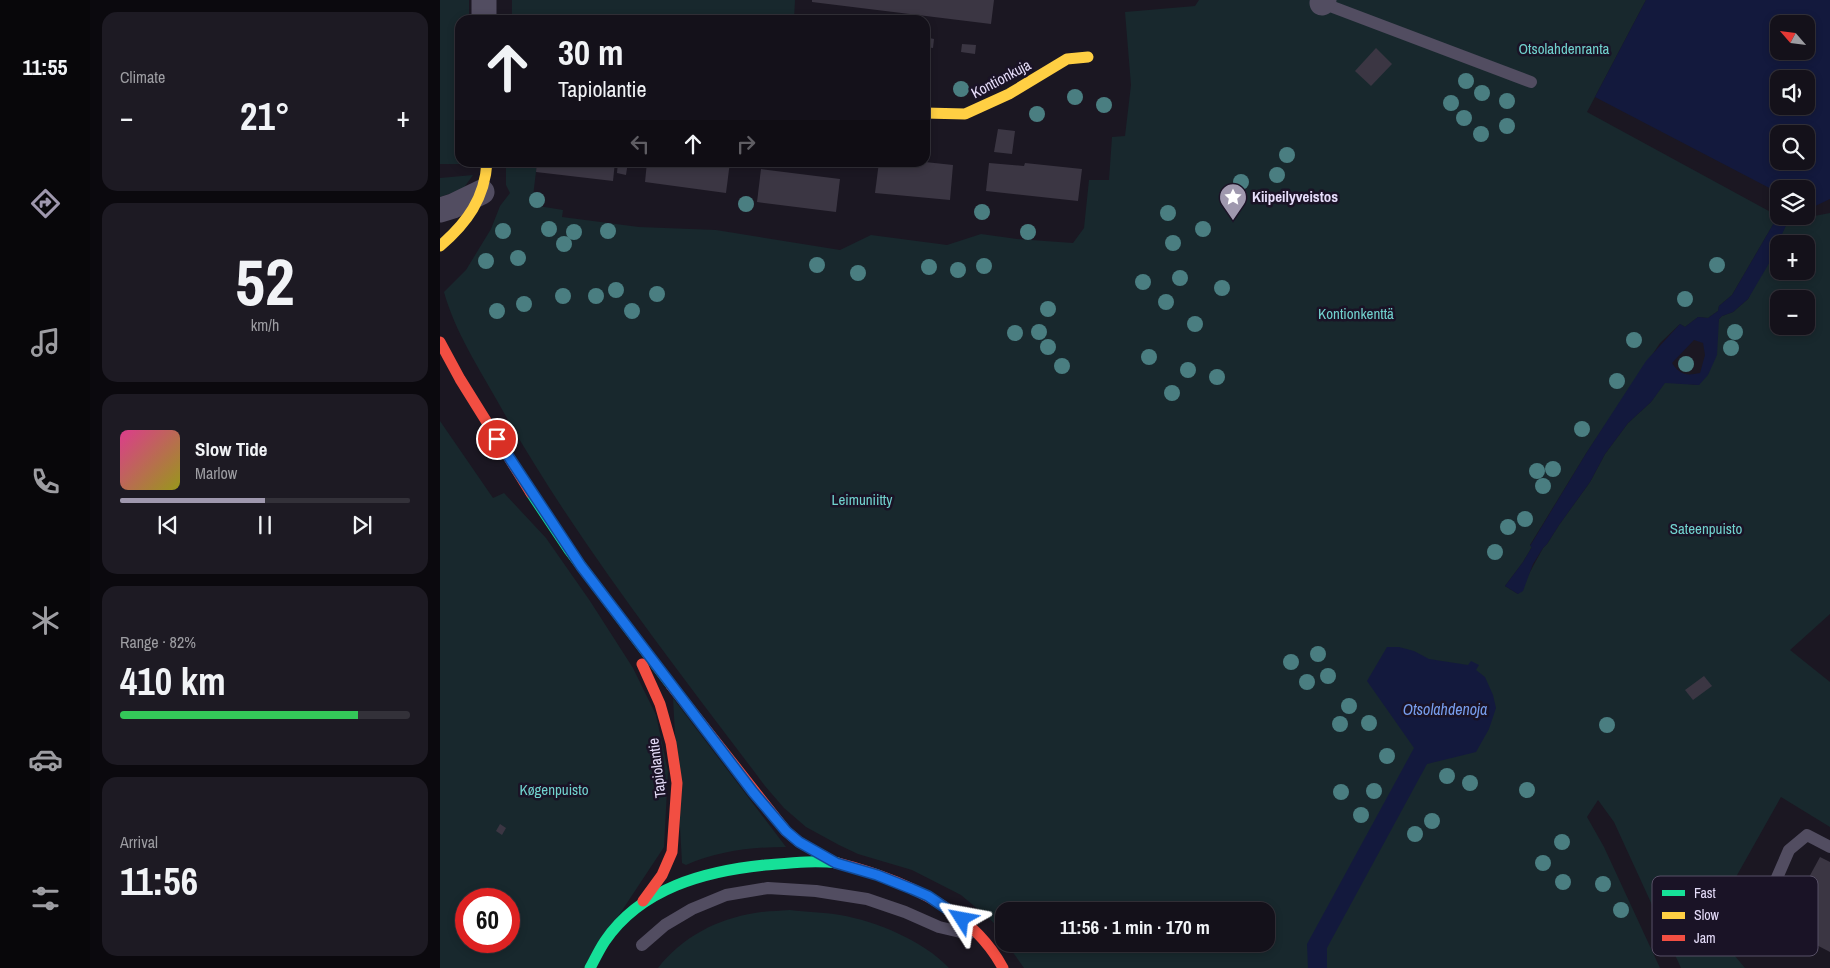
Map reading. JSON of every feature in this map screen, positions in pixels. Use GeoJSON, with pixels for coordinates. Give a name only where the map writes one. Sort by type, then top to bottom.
{"type":"FeatureCollection","features":[{"type":"Feature","properties":{"kind":"main road","name":"Kontionkuja"},"geometry":{"type":"LineString","coordinates":[[930,113],[965,114],[1008,94],[1067,59],[1088,57]]}},
{"type":"Feature","properties":{"kind":"main road"},"geometry":{"type":"LineString","coordinates":[[440,246],[462,226],[477,205],[482,192],[487,167]]}},
{"type":"Feature","properties":{"kind":"main road","name":"Tapiolantie"},"geometry":{"type":"LineString","coordinates":[[440,342],[460,379],[515,469],[569,550],[628,630],[753,792],[786,831],[799,842],[836,863]]}},
{"type":"Feature","properties":{"kind":"main road","name":"Tapiolantie"},"geometry":{"type":"LineString","coordinates":[[628,630],[660,704],[671,743],[677,783],[672,852],[662,875],[643,901]]}},
{"type":"Feature","properties":{"kind":"main road"},"geometry":{"type":"LineString","coordinates":[[590,968],[600,948],[614,928],[630,911],[643,901],[690,878],[731,868],[796,863],[836,863],[894,881],[928,896],[962,919],[981,937],[1003,968]]}},
{"type":"Feature","properties":{"kind":"street"},"geometry":{"type":"LineString","coordinates":[[484,0],[484,15]]}},
{"type":"Feature","properties":{"kind":"street"},"geometry":{"type":"LineString","coordinates":[[440,210],[482,192]]}},
{"type":"Feature","properties":{"kind":"lane"},"geometry":{"type":"LineString","coordinates":[[1323,2],[1531,82]]}},
{"type":"Feature","properties":{"kind":"lane"},"geometry":{"type":"LineString","coordinates":[[1778,876],[1789,850],[1807,835],[1830,847]]}},
{"type":"Feature","properties":{"kind":"lane"},"geometry":{"type":"LineString","coordinates":[[642,945],[665,925],[692,909],[726,895],[768,888],[816,891],[867,899],[905,912],[939,927],[981,937]]}},
{"type":"Feature","properties":{"kind":"green space"},"geometry":{"type":"Polygon","coordinates":[[[440,0],[469,0],[469,15],[455,15],[455,164],[440,164],[440,0]]]}},
{"type":"Feature","properties":{"kind":"green space"},"geometry":{"type":"Polygon","coordinates":[[[512,0],[795,0],[794,15],[512,15],[512,0]]]}},
{"type":"Feature","properties":{"kind":"green space"},"geometry":{"type":"Polygon","coordinates":[[[1199,0],[1646,0],[1587,112],[1770,212],[1770,225],[1773,225],[1732,295],[1719,306],[1718,311],[1708,318],[1698,317],[1685,327],[1680,324],[1660,343],[1587,452],[1530,545],[1532,547],[1523,562],[1505,586],[1518,594],[1543,548],[1590,482],[1605,454],[1628,423],[1651,402],[1665,382],[1699,385],[1719,319],[1733,312],[1748,299],[1770,256],[1770,280],[1815,280],[1815,235],[1781,235],[1786,225],[1815,225],[1815,216],[1830,213],[1830,614],[1790,650],[1830,682],[1830,827],[1781,797],[1737,876],[1652,876],[1652,905],[1614,822],[1598,800],[1587,817],[1604,847],[1652,951],[1652,956],[1654,956],[1660,968],[1024,968],[1013,952],[1275,952],[1275,902],[995,902],[995,925],[961,895],[912,870],[858,854],[806,827],[784,808],[765,786],[592,552],[528,454],[476,363],[454,321],[444,292],[466,270],[491,229],[500,206],[510,193],[506,185],[506,167],[537,167],[532,205],[563,210],[562,217],[639,227],[716,230],[840,250],[871,235],[947,245],[981,234],[1073,243],[1084,228],[1089,180],[1109,180],[1112,137],[1125,136],[1131,85],[1125,12],[1195,6],[1199,0]]]}},
{"type":"Feature","properties":{"kind":"green space"},"geometry":{"type":"Polygon","coordinates":[[[473,175],[463,189],[440,197],[440,178],[473,175]]]}},
{"type":"Feature","properties":{"kind":"green space","name":"Køgenpuisto"},"geometry":{"type":"Polygon","coordinates":[[[440,421],[493,498],[504,493],[546,538],[590,601],[633,668],[656,715],[668,771],[664,847],[584,968],[440,968],[440,421]]]}},
{"type":"Feature","properties":{"kind":"green space"},"geometry":{"type":"Polygon","coordinates":[[[673,698],[786,847],[735,851],[710,856],[686,865],[682,863],[673,698]]]}},
{"type":"Feature","properties":{"kind":"green space"},"geometry":{"type":"Polygon","coordinates":[[[790,910],[840,915],[884,927],[926,949],[949,968],[658,968],[678,947],[701,931],[714,925],[755,913],[790,910]]]}},
{"type":"Feature","properties":{"kind":"green space"},"geometry":{"type":"Polygon","coordinates":[[[1675,956],[1735,956],[1745,968],[1681,968],[1675,956]]]}},
{"type":"Feature","properties":{"kind":"water"},"geometry":{"type":"Polygon","coordinates":[[[1646,0],[1830,0],[1830,199],[1815,206],[1815,180],[1770,180],[1770,188],[1595,97],[1646,0]]]}},
{"type":"Feature","properties":{"kind":"water"},"geometry":{"type":"Polygon","coordinates":[[[1773,225],[1786,225],[1782,235],[1770,235],[1770,262],[1748,299],[1733,312],[1719,319],[1717,355],[1708,375],[1699,385],[1665,383],[1651,402],[1628,423],[1605,454],[1590,482],[1533,564],[1523,591],[1518,594],[1505,586],[1523,562],[1532,547],[1530,546],[1587,452],[1646,361],[1680,324],[1685,327],[1698,317],[1708,318],[1718,311],[1719,306],[1732,295],[1773,225]],[[1694,340],[1672,363],[1684,374],[1700,373],[1705,355],[1703,343],[1694,340]]]}},
{"type":"Feature","properties":{"kind":"water","name":"Otsolahdenoja"},"geometry":{"type":"Polygon","coordinates":[[[1387,647],[1399,647],[1414,651],[1429,659],[1468,665],[1471,661],[1479,665],[1476,670],[1485,677],[1493,695],[1496,708],[1489,729],[1476,752],[1427,764],[1327,948],[1327,968],[1308,968],[1307,944],[1414,748],[1367,681],[1387,647]]]}},
{"type":"Feature","properties":{"kind":"building"},"geometry":{"type":"Polygon","coordinates":[[[812,0],[994,0],[991,24],[812,2],[812,0]]]}},
{"type":"Feature","properties":{"kind":"building"},"geometry":{"type":"Polygon","coordinates":[[[930,38],[934,39],[933,48],[930,48],[930,38]]]}},
{"type":"Feature","properties":{"kind":"building"},"geometry":{"type":"Polygon","coordinates":[[[962,44],[976,45],[975,54],[961,52],[962,44]]]}},
{"type":"Feature","properties":{"kind":"building"},"geometry":{"type":"Polygon","coordinates":[[[1376,48],[1392,64],[1371,86],[1355,71],[1376,48]]]}},
{"type":"Feature","properties":{"kind":"building"},"geometry":{"type":"Polygon","coordinates":[[[998,129],[1015,131],[1012,154],[994,152],[998,129]]]}},
{"type":"Feature","properties":{"kind":"building"},"geometry":{"type":"Polygon","coordinates":[[[930,163],[953,165],[950,200],[875,193],[878,167],[930,167],[930,163]]]}},
{"type":"Feature","properties":{"kind":"building"},"geometry":{"type":"Polygon","coordinates":[[[989,163],[1024,166],[1025,163],[1082,169],[1078,201],[986,191],[989,163]]]}},
{"type":"Feature","properties":{"kind":"building"},"geometry":{"type":"Polygon","coordinates":[[[536,167],[614,167],[613,181],[536,172],[536,167]]]}},
{"type":"Feature","properties":{"kind":"building"},"geometry":{"type":"Polygon","coordinates":[[[618,167],[627,167],[626,175],[617,173],[618,167]]]}},
{"type":"Feature","properties":{"kind":"building"},"geometry":{"type":"Polygon","coordinates":[[[646,167],[729,167],[726,193],[645,182],[646,167]]]}},
{"type":"Feature","properties":{"kind":"building"},"geometry":{"type":"Polygon","coordinates":[[[761,169],[840,179],[836,212],[757,202],[761,169]]]}},
{"type":"Feature","properties":{"kind":"building"},"geometry":{"type":"Polygon","coordinates":[[[1704,676],[1712,686],[1693,700],[1685,690],[1704,676]]]}},
{"type":"Feature","properties":{"kind":"building"},"geometry":{"type":"Polygon","coordinates":[[[500,824],[506,828],[502,835],[496,831],[500,824]]]}},
{"type":"Feature","properties":{"kind":"building"},"geometry":{"type":"Polygon","coordinates":[[[1820,857],[1830,862],[1830,952],[1818,946],[1818,876],[1810,876],[1820,857]]]}},
{"type":"Feature","properties":{"kind":"traffic: fast"},"geometry":{"type":"LineString","coordinates":[[531,493],[569,550],[671,685]]}},
{"type":"Feature","properties":{"kind":"traffic: fast"},"geometry":{"type":"LineString","coordinates":[[590,968],[605,941],[620,923],[656,895],[676,885],[720,872],[742,868],[802,862],[838,863]]}},
{"type":"Feature","properties":{"kind":"traffic: slow"},"geometry":{"type":"LineString","coordinates":[[930,113],[965,114],[1009,94],[1067,59],[1088,57]]}},
{"type":"Feature","properties":{"kind":"traffic: slow"},"geometry":{"type":"LineString","coordinates":[[440,246],[473,209],[483,187],[487,167]]}},
{"type":"Feature","properties":{"kind":"traffic: jam"},"geometry":{"type":"LineString","coordinates":[[440,342],[460,379],[531,493]]}},
{"type":"Feature","properties":{"kind":"traffic: jam"},"geometry":{"type":"LineString","coordinates":[[642,664],[660,704],[671,743],[677,783],[672,852],[662,875],[643,901]]}},
{"type":"Feature","properties":{"kind":"traffic: jam"},"geometry":{"type":"LineString","coordinates":[[671,685],[786,831],[799,842],[836,863]]}},
{"type":"Feature","properties":{"kind":"traffic: jam"},"geometry":{"type":"LineString","coordinates":[[838,863],[886,878],[932,899],[973,929],[989,947],[1003,968]]}},
{"type":"Feature","properties":{"kind":"place","name":"Kiipeilyveistos"},"geometry":{"type":"Point","coordinates":[1233,221]}},
{"type":"Feature","properties":{"kind":"route"},"geometry":{"type":"LineString","coordinates":[[497,439],[569,550],[753,792],[786,831],[811,850],[836,863],[894,881],[928,896],[962,919]]}},
{"type":"Feature","properties":{"kind":"park label","name":"Otsolahdenranta"},"geometry":{"type":"Point","coordinates":[1564,49]}},
{"type":"Feature","properties":{"kind":"park label","name":"Kontionkenttä"},"geometry":{"type":"Point","coordinates":[1356,314]}},
{"type":"Feature","properties":{"kind":"park label","name":"Leimuniitty"},"geometry":{"type":"Point","coordinates":[862,500]}},
{"type":"Feature","properties":{"kind":"park label","name":"Sateenpuisto"},"geometry":{"type":"Point","coordinates":[1706,529]}}]}
